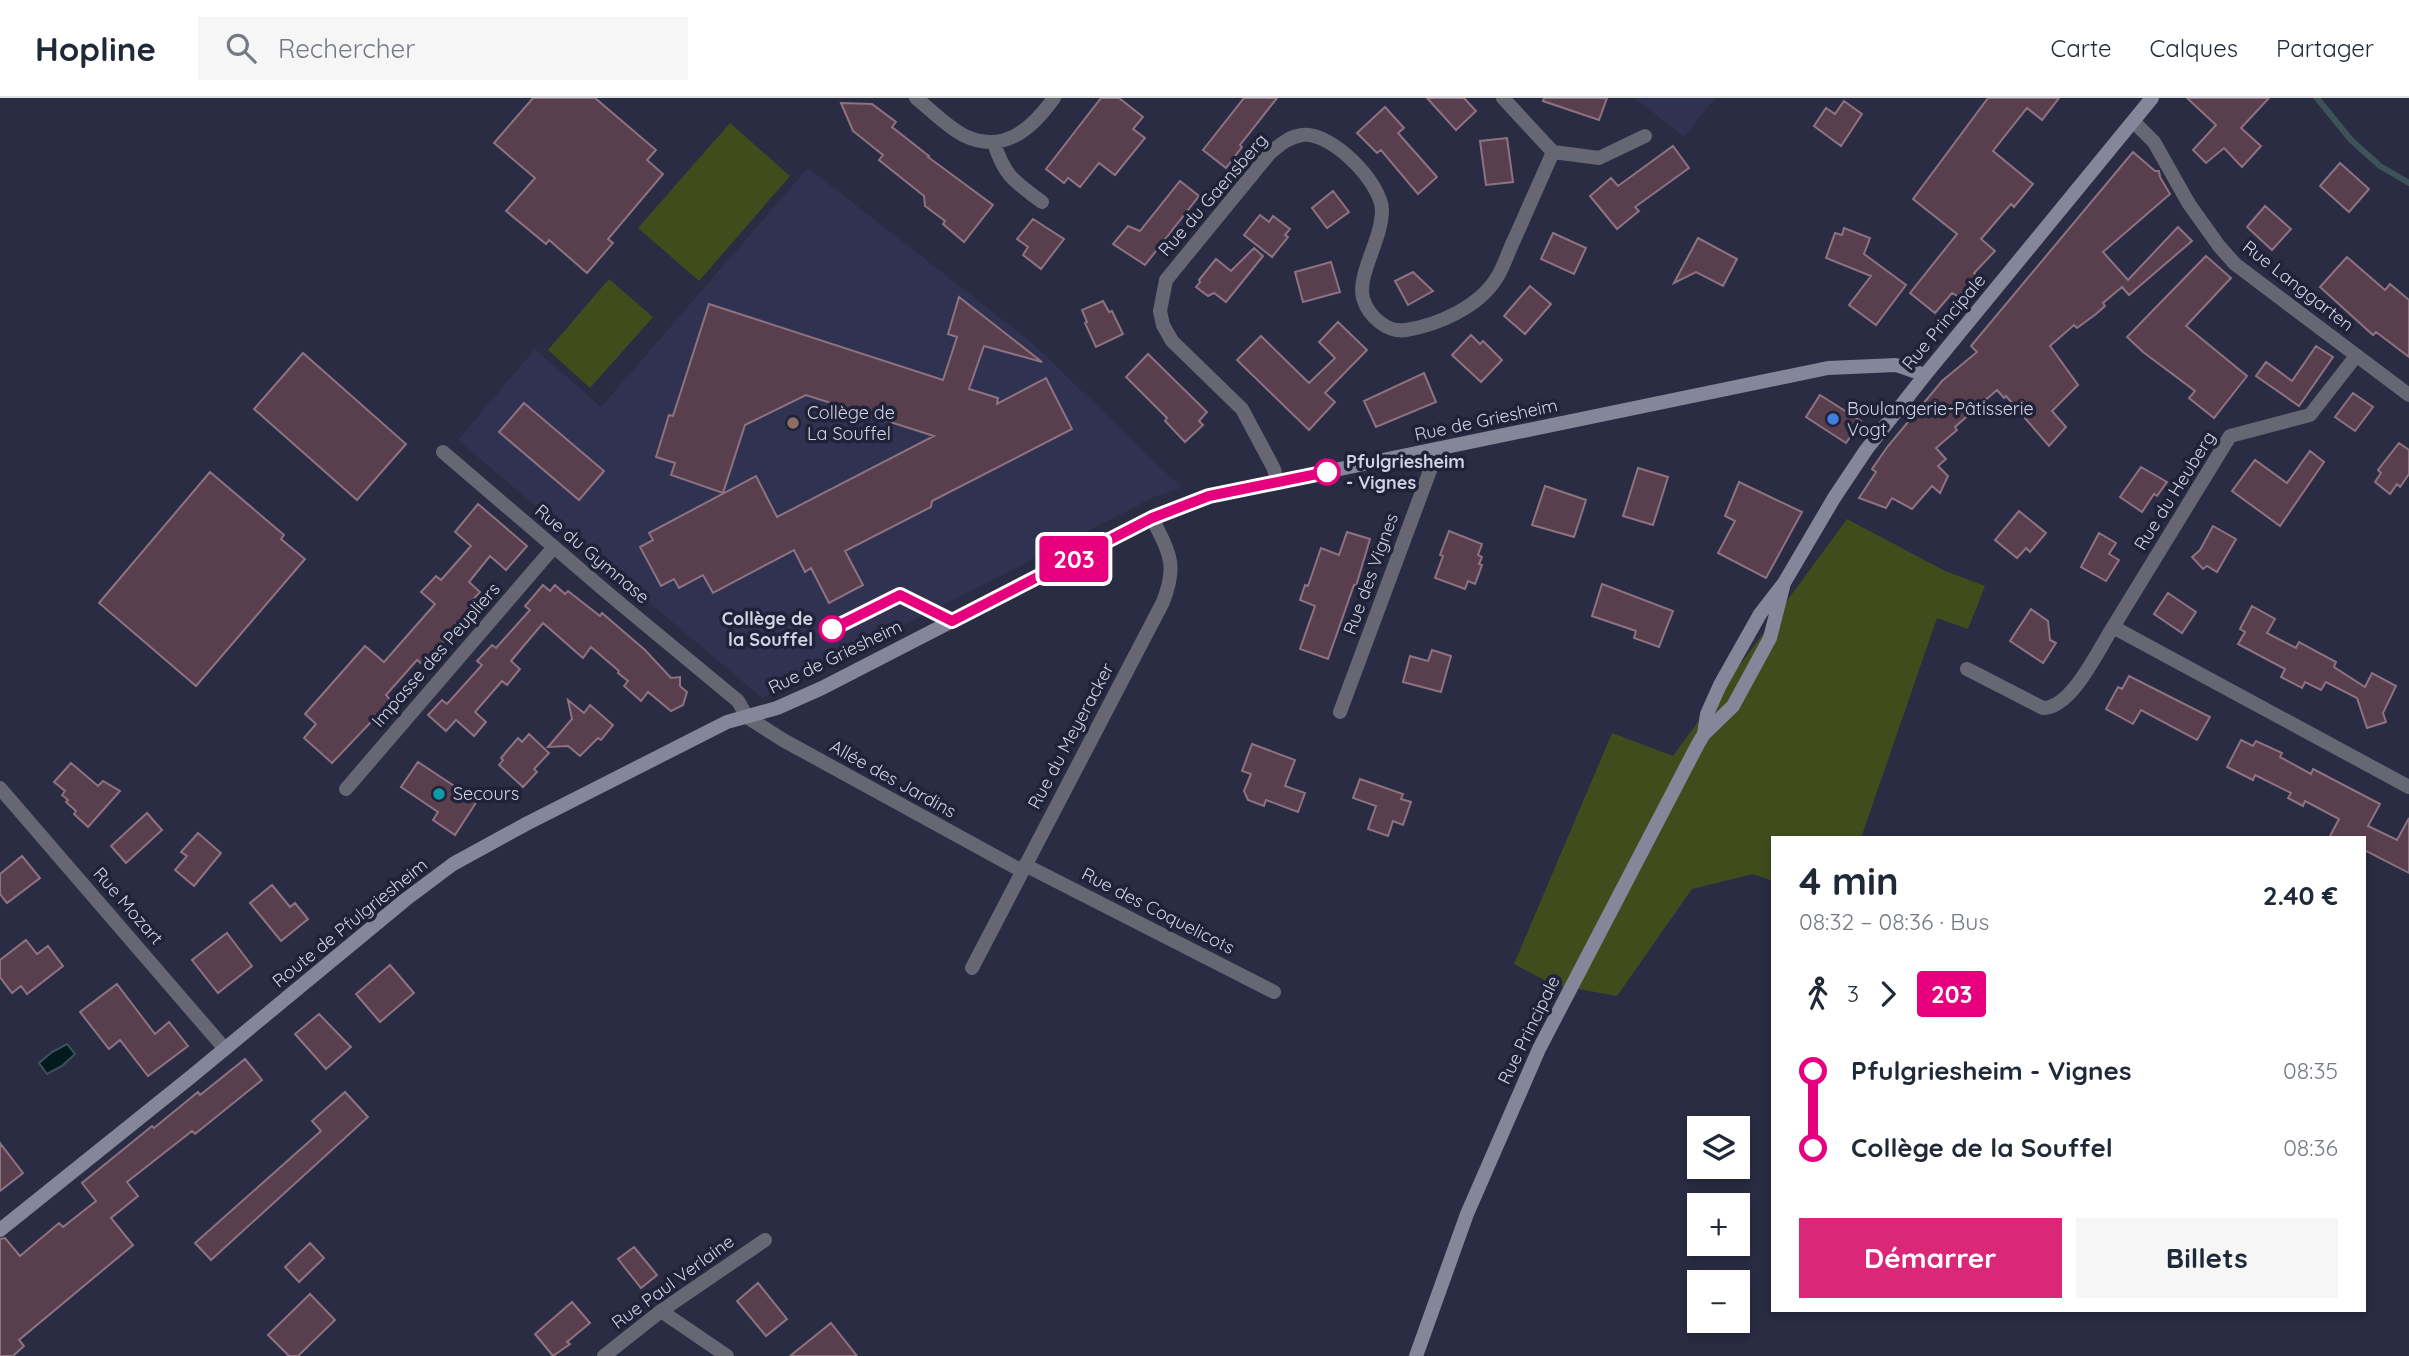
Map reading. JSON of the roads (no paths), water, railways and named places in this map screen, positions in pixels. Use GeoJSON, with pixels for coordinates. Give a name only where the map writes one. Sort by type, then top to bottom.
{"type":"FeatureCollection","features":[{"type":"Feature","properties":{"kind":"street"},"geometry":{"type":"LineString","coordinates":[[916,98],[964,135],[994,143],[1017,136],[1039,119],[1054,98]]}},
{"type":"Feature","properties":{"kind":"street"},"geometry":{"type":"LineString","coordinates":[[1503,98],[1553,152],[1599,158],[1645,136]]}},
{"type":"Feature","properties":{"kind":"street","name":"Rue Principale"},"geometry":{"type":"LineString","coordinates":[[1704,734],[1707,714],[1720,685],[1760,614],[1784,583],[1866,450],[1925,374],[2152,98]]}},
{"type":"Feature","properties":{"kind":"street","name":"Rue Langgarten"},"geometry":{"type":"LineString","coordinates":[[2134,122],[2154,142],[2189,204],[2235,264],[2409,395]]}},
{"type":"Feature","properties":{"kind":"street","name":"Rue du Gaensberg"},"geometry":{"type":"LineString","coordinates":[[1277,482],[1274,469],[1242,409],[1172,341],[1163,325],[1160,311],[1167,280],[1270,153],[1287,139],[1305,134],[1328,141],[1349,156],[1372,184],[1382,207],[1379,235],[1362,278],[1363,298],[1377,321],[1397,332],[1424,327],[1476,302],[1496,279],[1553,152]]}},
{"type":"Feature","properties":{"kind":"street"},"geometry":{"type":"LineString","coordinates":[[994,143],[1001,163],[1011,179],[1042,202]]}},
{"type":"Feature","properties":{"kind":"street","name":"Rue du Heuberg"},"geometry":{"type":"LineString","coordinates":[[1967,669],[2043,708],[2052,708],[2061,703],[2113,627],[2230,436],[2310,415],[2356,356]]}},
{"type":"Feature","properties":{"kind":"street","name":"Rue de Griesheim"},"geometry":{"type":"LineString","coordinates":[[765,712],[822,688],[1152,518],[1209,496],[1828,368],[1896,365],[1925,374]]}},
{"type":"Feature","properties":{"kind":"street","name":"Rue des Vignes"},"geometry":{"type":"LineString","coordinates":[[1340,712],[1438,449]]}},
{"type":"Feature","properties":{"kind":"street","name":"Rue du Gymnase"},"geometry":{"type":"LineString","coordinates":[[443,452],[738,701],[747,718]]}},
{"type":"Feature","properties":{"kind":"street","name":"Rue du Meyeracker"},"geometry":{"type":"LineString","coordinates":[[972,968],[1171,582],[1171,558],[1152,518]]}},
{"type":"Feature","properties":{"kind":"street","name":"Impasse des Peupliers"},"geometry":{"type":"LineString","coordinates":[[346,789],[554,547]]}},
{"type":"Feature","properties":{"kind":"street","name":"Rue Principale"},"geometry":{"type":"LineString","coordinates":[[1416,1356],[1467,1214],[1539,1049],[1704,734],[1733,706],[1770,638],[1784,583]]}},
{"type":"Feature","properties":{"kind":"street"},"geometry":{"type":"LineString","coordinates":[[2113,627],[2409,787]]}},
{"type":"Feature","properties":{"kind":"street","name":"Route de Pfulgriesheim"},"geometry":{"type":"LineString","coordinates":[[0,1230],[405,900],[453,864],[727,722],[765,712]]}},
{"type":"Feature","properties":{"kind":"street","name":"Allée des Jardins"},"geometry":{"type":"LineString","coordinates":[[747,718],[795,747],[1024,868]]}},
{"type":"Feature","properties":{"kind":"street","name":"Rue Mozart"},"geometry":{"type":"LineString","coordinates":[[0,788],[225,1049]]}},
{"type":"Feature","properties":{"kind":"street","name":"Rue des Coquelicots"},"geometry":{"type":"LineString","coordinates":[[1024,868],[1274,992]]}},
{"type":"Feature","properties":{"kind":"street","name":"Rue Paul Verlaine"},"geometry":{"type":"LineString","coordinates":[[604,1356],[662,1311],[765,1240]]}},
{"type":"Feature","properties":{"kind":"street"},"geometry":{"type":"LineString","coordinates":[[662,1311],[727,1356]]}},
{"type":"Feature","properties":{"kind":"waterway"},"geometry":{"type":"LineString","coordinates":[[2317,98],[2351,140],[2380,166],[2409,183]]}},
{"type":"Feature","properties":{"kind":"place","name":"Boulangerie-Pâtisserie Vogt"},"geometry":{"type":"Point","coordinates":[1833,419]}},
{"type":"Feature","properties":{"kind":"place","name":"Collège de La Souffel"},"geometry":{"type":"Point","coordinates":[793,423]}},
{"type":"Feature","properties":{"kind":"place","name":"Pfulgriesheim - Vignes"},"geometry":{"type":"Point","coordinates":[1327,472]}},
{"type":"Feature","properties":{"kind":"place","name":"Collège de la Souffel"},"geometry":{"type":"Point","coordinates":[832,629]}},
{"type":"Feature","properties":{"kind":"place","name":"Secours"},"geometry":{"type":"Point","coordinates":[439,794]}}]}
